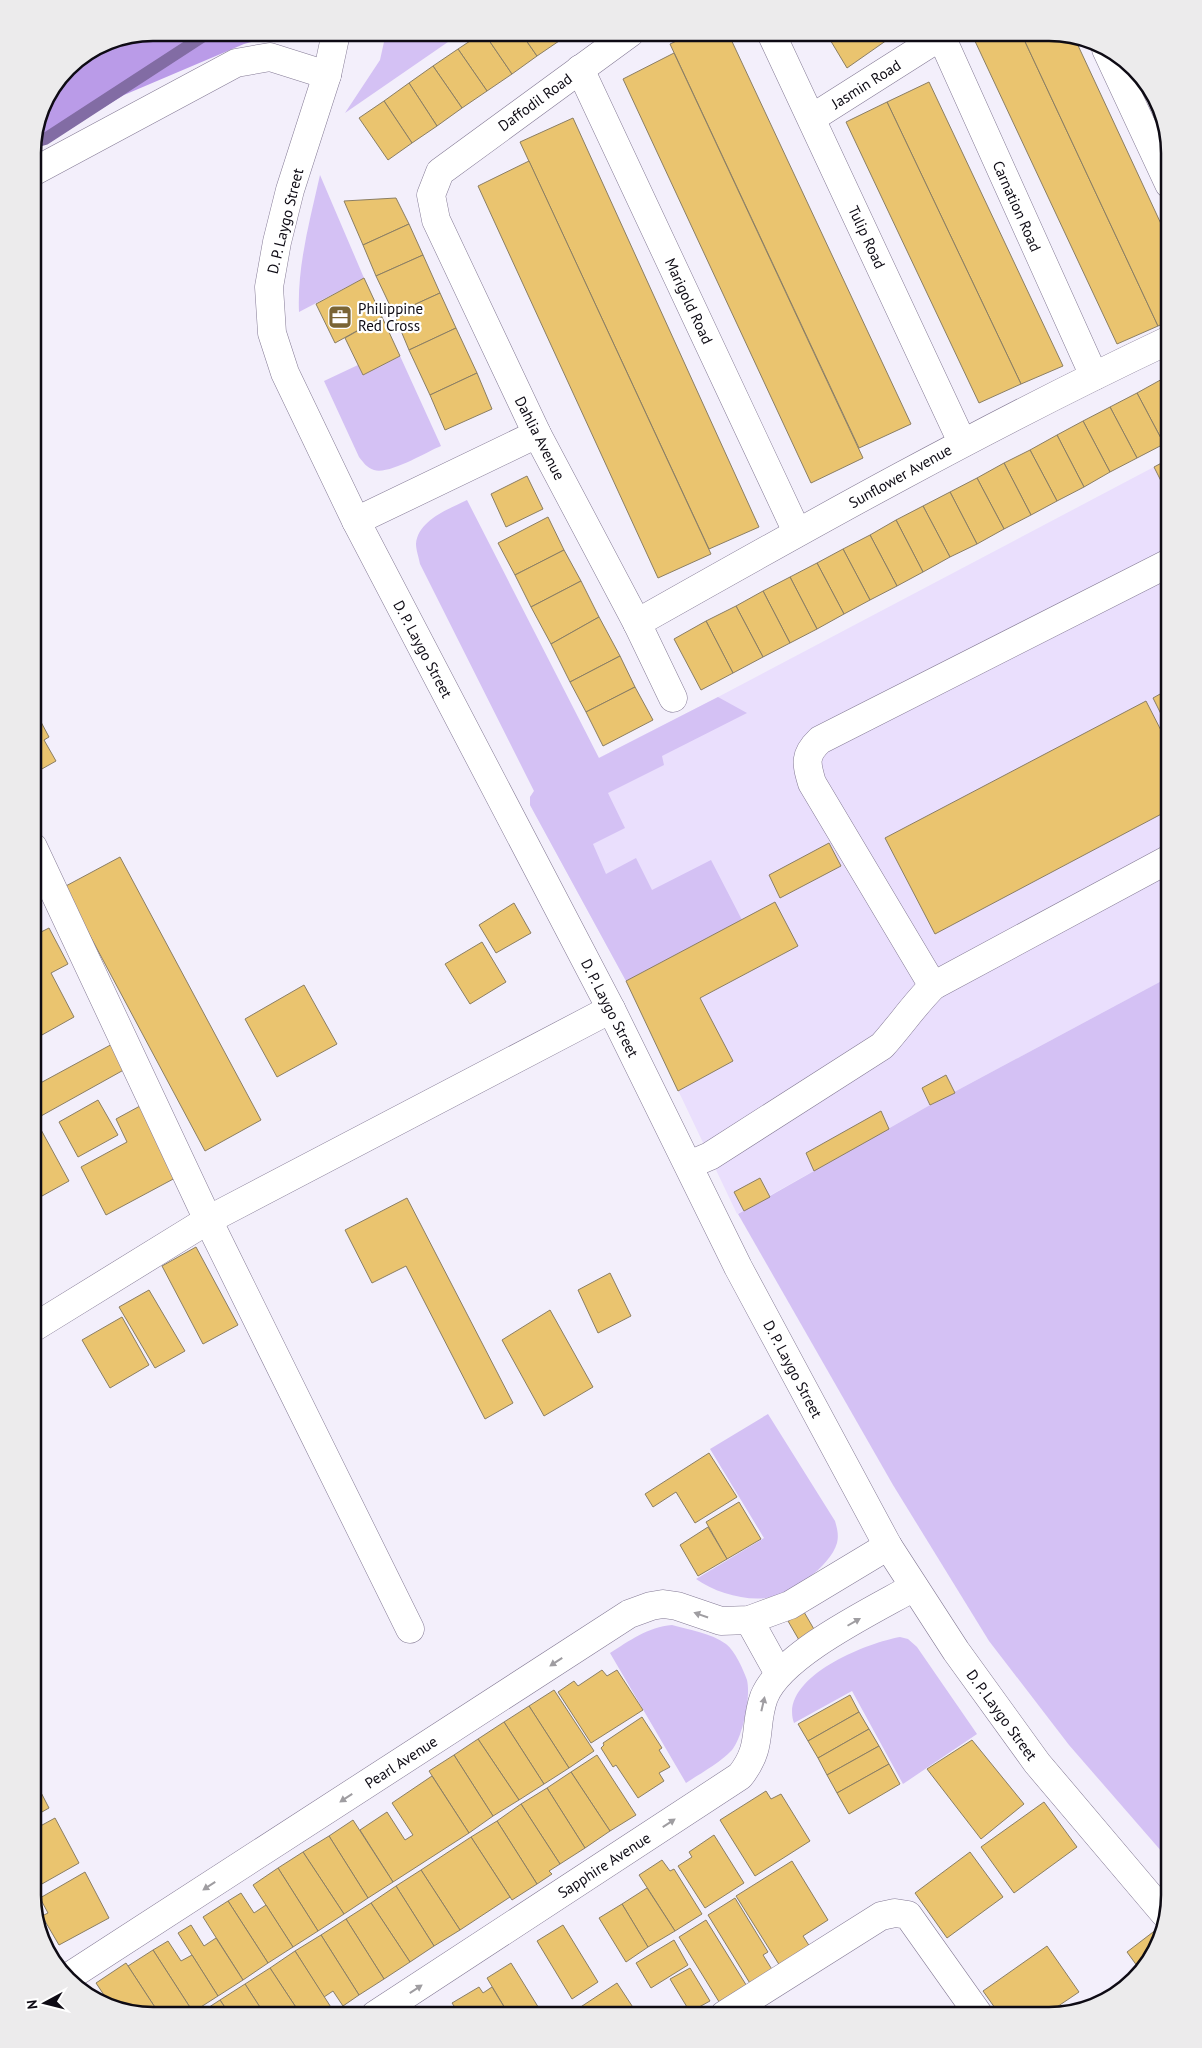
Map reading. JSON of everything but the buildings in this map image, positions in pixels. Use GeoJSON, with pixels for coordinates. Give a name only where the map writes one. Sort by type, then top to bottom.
{"type":"FeatureCollection","features":[{"type":"Feature","properties":{"kind":"street","name":"D. P. Laygo Street"},"geometry":{"type":"LineString","coordinates":[[334,41],[327,75],[290,190],[277,242],[269,287],[272,332],[285,373],[356,521],[611,1009],[738,1268],[888,1546],[961,1658],[1037,1763],[1160,1902]]}},
{"type":"Feature","properties":{"kind":"street","name":"Daffodil Road"},"geometry":{"type":"LineString","coordinates":[[440,172],[619,41]]}},
{"type":"Feature","properties":{"kind":"street","name":"Tulip Road"},"geometry":{"type":"LineString","coordinates":[[775,41],[962,442]]}},
{"type":"Feature","properties":{"kind":"street","name":"Jasmin Road"},"geometry":{"type":"LineString","coordinates":[[812,118],[932,41]]}},
{"type":"Feature","properties":{"kind":"street","name":"Carnation Road"},"geometry":{"type":"LineString","coordinates":[[946,41],[1094,376]]}},
{"type":"Feature","properties":{"kind":"street"},"geometry":{"type":"LineString","coordinates":[[41,168],[236,63],[270,57],[327,75]]}},
{"type":"Feature","properties":{"kind":"street"},"geometry":{"type":"LineString","coordinates":[[1111,60],[1161,165]]}},
{"type":"Feature","properties":{"kind":"street","name":"Marigold Road"},"geometry":{"type":"LineString","coordinates":[[580,70],[798,532]]}},
{"type":"Feature","properties":{"kind":"street","name":"Dahlia Avenue"},"geometry":{"type":"LineString","coordinates":[[440,172],[431,195],[436,220],[537,434],[637,623],[674,698]]}},
{"type":"Feature","properties":{"kind":"street","name":"Sunflower Avenue"},"geometry":{"type":"LineString","coordinates":[[637,623],[962,442],[1161,344]]}},
{"type":"Feature","properties":{"kind":"street"},"geometry":{"type":"LineString","coordinates":[[356,521],[537,434]]}},
{"type":"Feature","properties":{"kind":"street"},"geometry":{"type":"LineString","coordinates":[[933,986],[812,782],[807,764],[810,750],[820,740],[1161,568]]}},
{"type":"Feature","properties":{"kind":"street"},"geometry":{"type":"LineString","coordinates":[[41,864],[208,1220],[410,1629]]}},
{"type":"Feature","properties":{"kind":"street"},"geometry":{"type":"LineString","coordinates":[[689,1165],[710,1156],[882,1046],[916,1003],[933,986],[1161,864]]}},
{"type":"Feature","properties":{"kind":"street"},"geometry":{"type":"LineString","coordinates":[[41,1323],[208,1220],[611,1009]]}},
{"type":"Feature","properties":{"kind":"street","name":"Pearl Avenue"},"geometry":{"type":"LineString","coordinates":[[74,1974],[629,1614],[663,1604],[677,1606],[721,1621],[749,1620],[790,1605],[888,1546]]}},
{"type":"Feature","properties":{"kind":"street","name":"Sapphire Avenue"},"geometry":{"type":"LineString","coordinates":[[387,2007],[740,1776],[752,1758],[757,1743],[765,1696],[779,1674],[812,1646],[914,1586]]}},
{"type":"Feature","properties":{"kind":"street"},"geometry":{"type":"LineString","coordinates":[[749,1620],[779,1674]]}},
{"type":"Feature","properties":{"kind":"street"},"geometry":{"type":"LineString","coordinates":[[737,2007],[881,1916],[895,1913],[908,1915],[973,2007]]}},
{"type":"Feature","properties":{"kind":"shaded area"},"geometry":{"type":"Polygon","coordinates":[[[146,41],[255,41],[244,44],[124,95],[41,145],[45,124],[60,91],[79,69],[97,56],[124,45],[146,41]]]}},
{"type":"Feature","properties":{"kind":"shaded area"},"geometry":{"type":"Polygon","coordinates":[[[384,41],[449,41],[345,113],[380,60],[384,41]]]}},
{"type":"Feature","properties":{"kind":"shaded area"},"geometry":{"type":"Polygon","coordinates":[[[320,175],[364,278],[299,312],[302,260],[320,175]]]}},
{"type":"Feature","properties":{"kind":"shaded area"},"geometry":{"type":"Polygon","coordinates":[[[400,356],[441,446],[398,466],[381,471],[374,470],[367,466],[359,457],[324,381],[358,365],[363,375],[400,356]]]}},
{"type":"Feature","properties":{"kind":"shaded area"},"geometry":{"type":"Polygon","coordinates":[[[1161,463],[1161,981],[930,1105],[737,1214],[626,981],[530,805],[530,797],[534,791],[718,697],[1161,463]]]}},
{"type":"Feature","properties":{"kind":"shaded area"},"geometry":{"type":"Polygon","coordinates":[[[467,500],[599,758],[718,697],[747,713],[662,756],[664,765],[608,793],[625,828],[593,844],[606,874],[636,858],[652,890],[711,860],[742,920],[626,981],[530,805],[530,797],[534,791],[420,564],[416,544],[422,528],[436,516],[467,500]]]}},
{"type":"Feature","properties":{"kind":"shaded area"},"geometry":{"type":"Polygon","coordinates":[[[1161,981],[1161,1851],[1069,1745],[989,1641],[893,1485],[738,1214],[930,1105],[1161,981]]]}},
{"type":"Feature","properties":{"kind":"shaded area"},"geometry":{"type":"Polygon","coordinates":[[[768,1414],[835,1521],[838,1540],[833,1552],[826,1561],[808,1578],[786,1592],[776,1596],[757,1599],[720,1592],[696,1579],[764,1538],[710,1449],[768,1414]]]}},
{"type":"Feature","properties":{"kind":"shaded area"},"geometry":{"type":"Polygon","coordinates":[[[672,1625],[707,1634],[726,1644],[738,1660],[748,1687],[743,1726],[736,1744],[716,1764],[686,1783],[610,1653],[647,1632],[672,1625]]]}},
{"type":"Feature","properties":{"kind":"shaded area"},"geometry":{"type":"Polygon","coordinates":[[[900,1637],[908,1639],[917,1647],[977,1734],[903,1784],[852,1691],[794,1723],[793,1707],[799,1691],[828,1665],[867,1647],[900,1637]]]}},
{"type":"Feature","properties":{"kind":"waterway"},"geometry":{"type":"LineString","coordinates":[[42,140],[196,41]]}},
{"type":"Feature","properties":{"kind":"place","name":"Philippine Red Cross"},"geometry":{"type":"Point","coordinates":[340,317]}}]}
